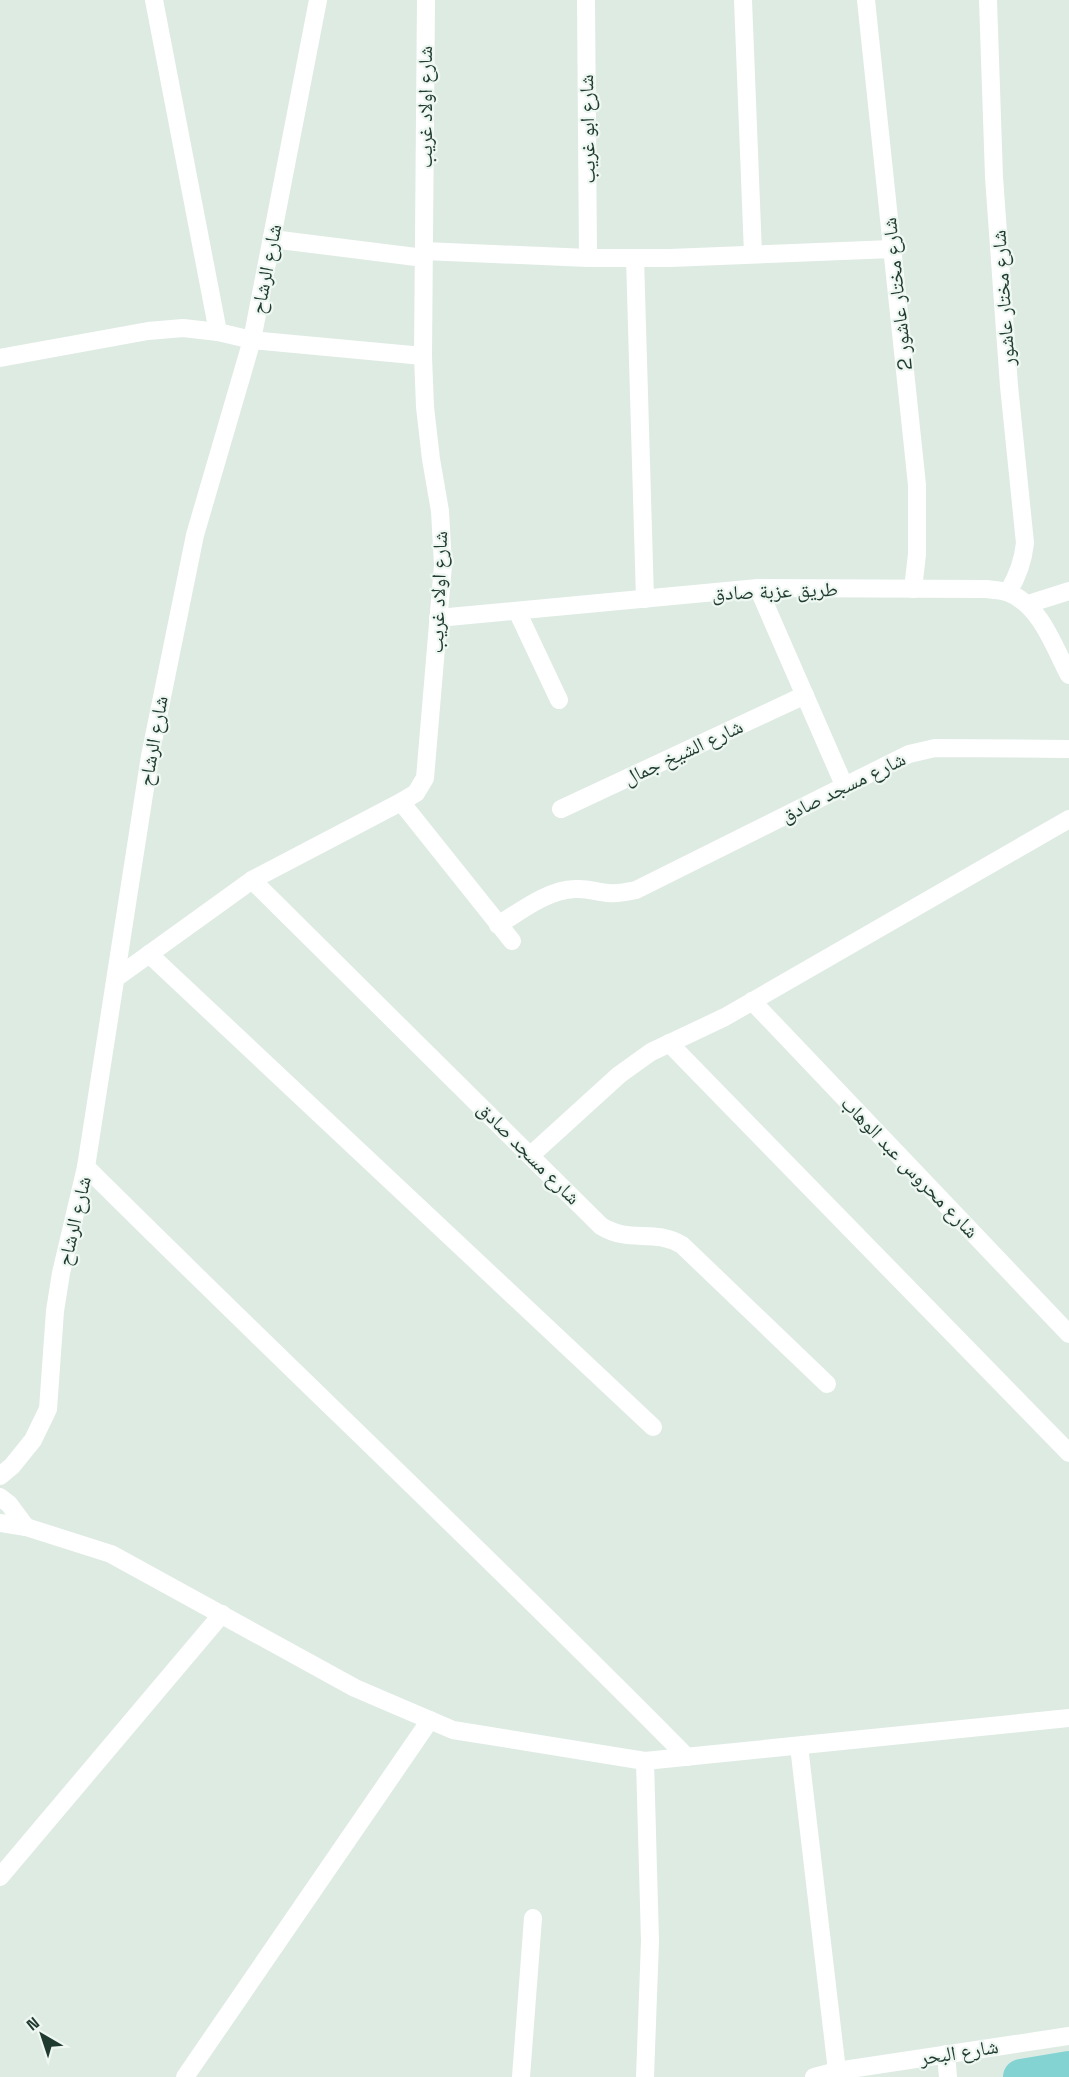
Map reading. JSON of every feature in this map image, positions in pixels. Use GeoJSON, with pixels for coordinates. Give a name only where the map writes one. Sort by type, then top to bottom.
{"type":"FeatureCollection","features":[{"type":"Feature","properties":{"kind":"street"},"geometry":{"type":"LineString","coordinates":[[154,0],[218,332]]}},
{"type":"Feature","properties":{"kind":"street","name":"شارع الرشاح"},"geometry":{"type":"LineString","coordinates":[[0,1476],[12,1466],[33,1440],[48,1410],[55,1311],[86,1167],[133,856],[174,634],[195,535],[252,340],[318,0]]}},
{"type":"Feature","properties":{"kind":"street","name":"شارع اولاد غريب"},"geometry":{"type":"LineString","coordinates":[[116,978],[252,880],[416,793],[425,777],[443,565],[440,511],[430,459],[423,356],[426,0]]}},
{"type":"Feature","properties":{"kind":"street","name":"شارع ابو غريب"},"geometry":{"type":"LineString","coordinates":[[586,0],[588,258]]}},
{"type":"Feature","properties":{"kind":"street"},"geometry":{"type":"LineString","coordinates":[[743,0],[753,254]]}},
{"type":"Feature","properties":{"kind":"street","name":"شارع مختار عاشور 2"},"geometry":{"type":"LineString","coordinates":[[866,0],[917,485],[917,554],[913,589]]}},
{"type":"Feature","properties":{"kind":"street","name":"شارع مختار عاشور"},"geometry":{"type":"LineString","coordinates":[[988,0],[994,177],[1009,386],[1025,543],[1023,561],[1008,592]]}},
{"type":"Feature","properties":{"kind":"street"},"geometry":{"type":"LineString","coordinates":[[272,239],[424,255],[588,258],[892,249]]}},
{"type":"Feature","properties":{"kind":"street"},"geometry":{"type":"LineString","coordinates":[[635,258],[645,599]]}},
{"type":"Feature","properties":{"kind":"street"},"geometry":{"type":"LineString","coordinates":[[0,358],[148,331],[183,328],[218,332],[252,340],[423,356]]}},
{"type":"Feature","properties":{"kind":"street"},"geometry":{"type":"LineString","coordinates":[[758,588],[844,785]]}},
{"type":"Feature","properties":{"kind":"street","name":"طريق عزبة صادق"},"geometry":{"type":"LineString","coordinates":[[438,618],[758,588],[986,589],[1008,592],[1028,604],[1042,623],[1069,675]]}},
{"type":"Feature","properties":{"kind":"street"},"geometry":{"type":"LineString","coordinates":[[1028,604],[1069,591]]}},
{"type":"Feature","properties":{"kind":"street"},"geometry":{"type":"LineString","coordinates":[[518,611],[559,700]]}},
{"type":"Feature","properties":{"kind":"street","name":"شارع الشيخ جمال"},"geometry":{"type":"LineString","coordinates":[[561,809],[805,695]]}},
{"type":"Feature","properties":{"kind":"street","name":"شارع مسجد صادق"},"geometry":{"type":"LineString","coordinates":[[498,925],[554,893],[573,889],[608,893],[636,890],[909,754],[935,748],[1069,749]]}},
{"type":"Feature","properties":{"kind":"street"},"geometry":{"type":"LineString","coordinates":[[401,802],[512,941]]}},
{"type":"Feature","properties":{"kind":"street"},"geometry":{"type":"LineString","coordinates":[[531,1155],[635,1062],[651,1052],[725,1017],[1069,819]]}},
{"type":"Feature","properties":{"kind":"street","name":"شارع مسجد صادق"},"geometry":{"type":"LineString","coordinates":[[252,880],[601,1226],[612,1233],[625,1236],[662,1236],[682,1245],[827,1384]]}},
{"type":"Feature","properties":{"kind":"street"},"geometry":{"type":"LineString","coordinates":[[149,954],[653,1426]]}},
{"type":"Feature","properties":{"kind":"street","name":"شارع محروس عبد الوهاب"},"geometry":{"type":"LineString","coordinates":[[752,1001],[1069,1334]]}},
{"type":"Feature","properties":{"kind":"street"},"geometry":{"type":"LineString","coordinates":[[669,1043],[1069,1454]]}},
{"type":"Feature","properties":{"kind":"street"},"geometry":{"type":"LineString","coordinates":[[86,1167],[222,1303],[555,1624],[687,1757]]}},
{"type":"Feature","properties":{"kind":"street"},"geometry":{"type":"LineString","coordinates":[[0,1497],[9,1504],[26,1527]]}},
{"type":"Feature","properties":{"kind":"street"},"geometry":{"type":"LineString","coordinates":[[0,1523],[26,1527],[111,1554],[356,1688],[453,1730],[645,1761],[1069,1718]]}},
{"type":"Feature","properties":{"kind":"street"},"geometry":{"type":"LineString","coordinates":[[0,1877],[222,1614]]}},
{"type":"Feature","properties":{"kind":"street"},"geometry":{"type":"LineString","coordinates":[[185,2077],[430,1720]]}},
{"type":"Feature","properties":{"kind":"street"},"geometry":{"type":"LineString","coordinates":[[799,1746],[837,2071]]}},
{"type":"Feature","properties":{"kind":"street"},"geometry":{"type":"LineString","coordinates":[[645,1761],[650,1941],[645,2077]]}},
{"type":"Feature","properties":{"kind":"street"},"geometry":{"type":"LineString","coordinates":[[521,2077],[533,1918]]}},
{"type":"Feature","properties":{"kind":"street","name":"شارع البحر"},"geometry":{"type":"LineString","coordinates":[[814,2077],[837,2071],[947,2067],[1069,2036]]}},
{"type":"Feature","properties":{"kind":"waterway"},"geometry":{"type":"LineString","coordinates":[[1021,2077],[1069,2069]]}}]}
